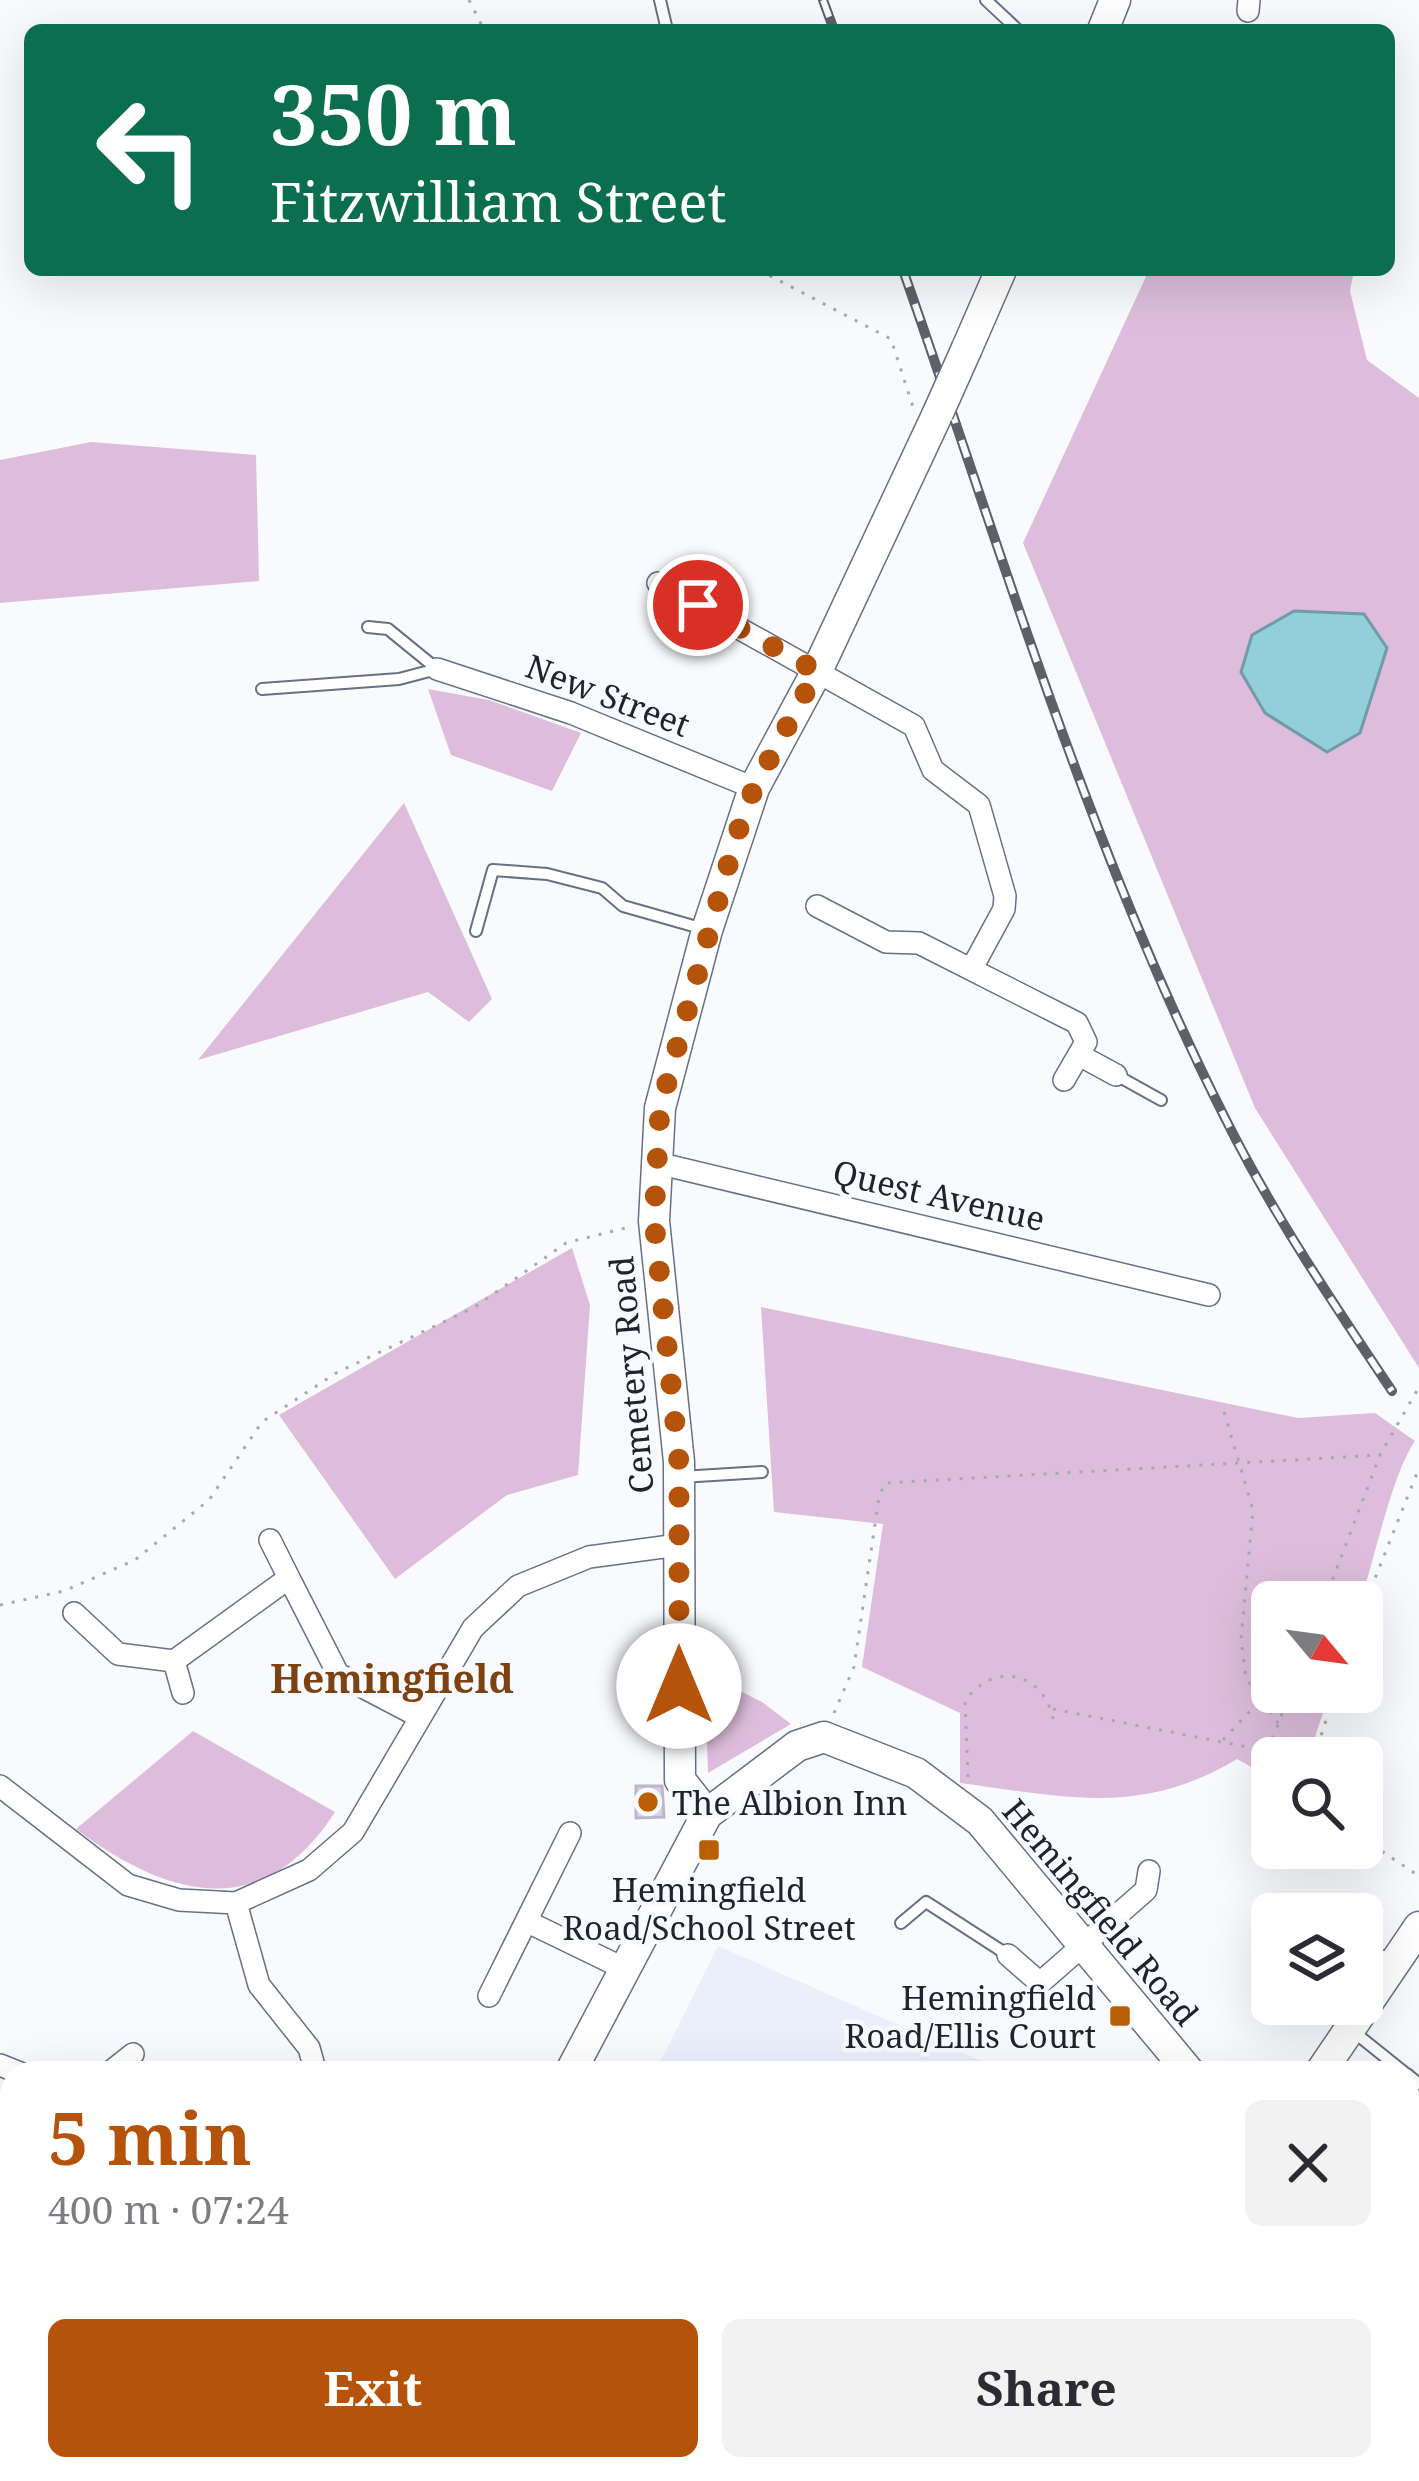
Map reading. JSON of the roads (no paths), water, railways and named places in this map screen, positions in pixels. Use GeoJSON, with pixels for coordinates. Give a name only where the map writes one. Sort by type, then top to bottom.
{"type":"FeatureCollection","features":[{"type":"Feature","properties":{"kind":"street","name":"Cemetery Road"},"geometry":{"type":"LineString","coordinates":[[707,1814],[680,1780],[679,1477],[654,1220],[653,1162],[660,1108],[707,929],[754,788],[817,671],[998,276]]}},
{"type":"Feature","properties":{"kind":"street"},"geometry":{"type":"LineString","coordinates":[[658,583],[914,726],[933,770],[980,805],[1005,896],[1004,909],[972,968]]}},
{"type":"Feature","properties":{"kind":"street","name":"New Street"},"geometry":{"type":"LineString","coordinates":[[436,669],[571,713],[754,788]]}},
{"type":"Feature","properties":{"kind":"street"},"geometry":{"type":"LineString","coordinates":[[817,906],[877,939],[911,940],[1077,1023],[1087,1034],[1064,1080]]}},
{"type":"Feature","properties":{"kind":"street"},"geometry":{"type":"LineString","coordinates":[[1078,1055],[1116,1075]]}},
{"type":"Feature","properties":{"kind":"street","name":"Quest Avenue"},"geometry":{"type":"LineString","coordinates":[[653,1162],[1208,1294]]}},
{"type":"Feature","properties":{"kind":"street"},"geometry":{"type":"LineString","coordinates":[[270,1540],[338,1674],[420,1717]]}},
{"type":"Feature","properties":{"kind":"street"},"geometry":{"type":"LineString","coordinates":[[0,1786],[128,1885],[179,1900],[236,1904],[309,1870],[353,1832],[473,1628],[518,1586],[589,1557],[678,1545]]}},
{"type":"Feature","properties":{"kind":"street"},"geometry":{"type":"LineString","coordinates":[[74,1613],[108,1648],[141,1660],[174,1661],[289,1578]]}},
{"type":"Feature","properties":{"kind":"street"},"geometry":{"type":"LineString","coordinates":[[174,1661],[183,1693]]}},
{"type":"Feature","properties":{"kind":"street","name":"Hemingfield Road"},"geometry":{"type":"LineString","coordinates":[[707,1814],[797,1746],[824,1737],[916,1773],[971,1814],[1180,2061]]}},
{"type":"Feature","properties":{"kind":"street"},"geometry":{"type":"LineString","coordinates":[[576,2061],[707,1814]]}},
{"type":"Feature","properties":{"kind":"street"},"geometry":{"type":"LineString","coordinates":[[490,1996],[570,1834]]}},
{"type":"Feature","properties":{"kind":"street"},"geometry":{"type":"LineString","coordinates":[[1008,1955],[1040,1983],[1146,1889],[1149,1871]]}},
{"type":"Feature","properties":{"kind":"street"},"geometry":{"type":"LineString","coordinates":[[236,1904],[259,1985],[308,2048],[312,2061]]}},
{"type":"Feature","properties":{"kind":"street"},"geometry":{"type":"LineString","coordinates":[[528,1922],[625,1969]]}},
{"type":"Feature","properties":{"kind":"street"},"geometry":{"type":"LineString","coordinates":[[1329,2061],[1419,1927]]}},
{"type":"Feature","properties":{"kind":"street"},"geometry":{"type":"LineString","coordinates":[[1383,1963],[1394,1970]]}},
{"type":"Feature","properties":{"kind":"street"},"geometry":{"type":"LineString","coordinates":[[124,2061],[133,2054]]}},
{"type":"Feature","properties":{"kind":"lane"},"geometry":{"type":"LineString","coordinates":[[986,0],[1012,24]]}},
{"type":"Feature","properties":{"kind":"lane"},"geometry":{"type":"LineString","coordinates":[[368,627],[388,629],[436,669]]}},
{"type":"Feature","properties":{"kind":"lane"},"geometry":{"type":"LineString","coordinates":[[262,689],[399,679],[436,669]]}},
{"type":"Feature","properties":{"kind":"lane"},"geometry":{"type":"LineString","coordinates":[[476,931],[493,870],[547,874],[602,888],[623,906],[707,929]]}},
{"type":"Feature","properties":{"kind":"lane"},"geometry":{"type":"LineString","coordinates":[[1116,1075],[1161,1100]]}},
{"type":"Feature","properties":{"kind":"lane"},"geometry":{"type":"LineString","coordinates":[[679,1477],[762,1472]]}},
{"type":"Feature","properties":{"kind":"lane"},"geometry":{"type":"LineString","coordinates":[[901,1923],[926,1902],[1008,1955]]}},
{"type":"Feature","properties":{"kind":"lane"},"geometry":{"type":"LineString","coordinates":[[1351,2030],[1390,2061]]}},
{"type":"Feature","properties":{"kind":"water"},"geometry":{"type":"Polygon","coordinates":[[[1294,611],[1364,614],[1387,648],[1360,733],[1327,752],[1265,713],[1241,672],[1252,635],[1294,611]]]}},
{"type":"Feature","properties":{"kind":"railway"},"geometry":{"type":"LineString","coordinates":[[823,0],[832,24]]}},
{"type":"Feature","properties":{"kind":"railway"},"geometry":{"type":"LineString","coordinates":[[905,276],[1090,807],[1177,1018],[1263,1190],[1392,1391]]}},
{"type":"Feature","properties":{"kind":"place","name":"The Albion Inn"},"geometry":{"type":"Point","coordinates":[648,1802]}},
{"type":"Feature","properties":{"kind":"place","name":"Hemingfield Road/School Street"},"geometry":{"type":"Point","coordinates":[709,1850]}},
{"type":"Feature","properties":{"kind":"place","name":"Hemingfield Road/Ellis Court"},"geometry":{"type":"Point","coordinates":[1120,2016]}},
{"type":"Feature","properties":{"kind":"district","name":"Hemingfield"},"geometry":{"type":"Point","coordinates":[392,1677]}}]}
